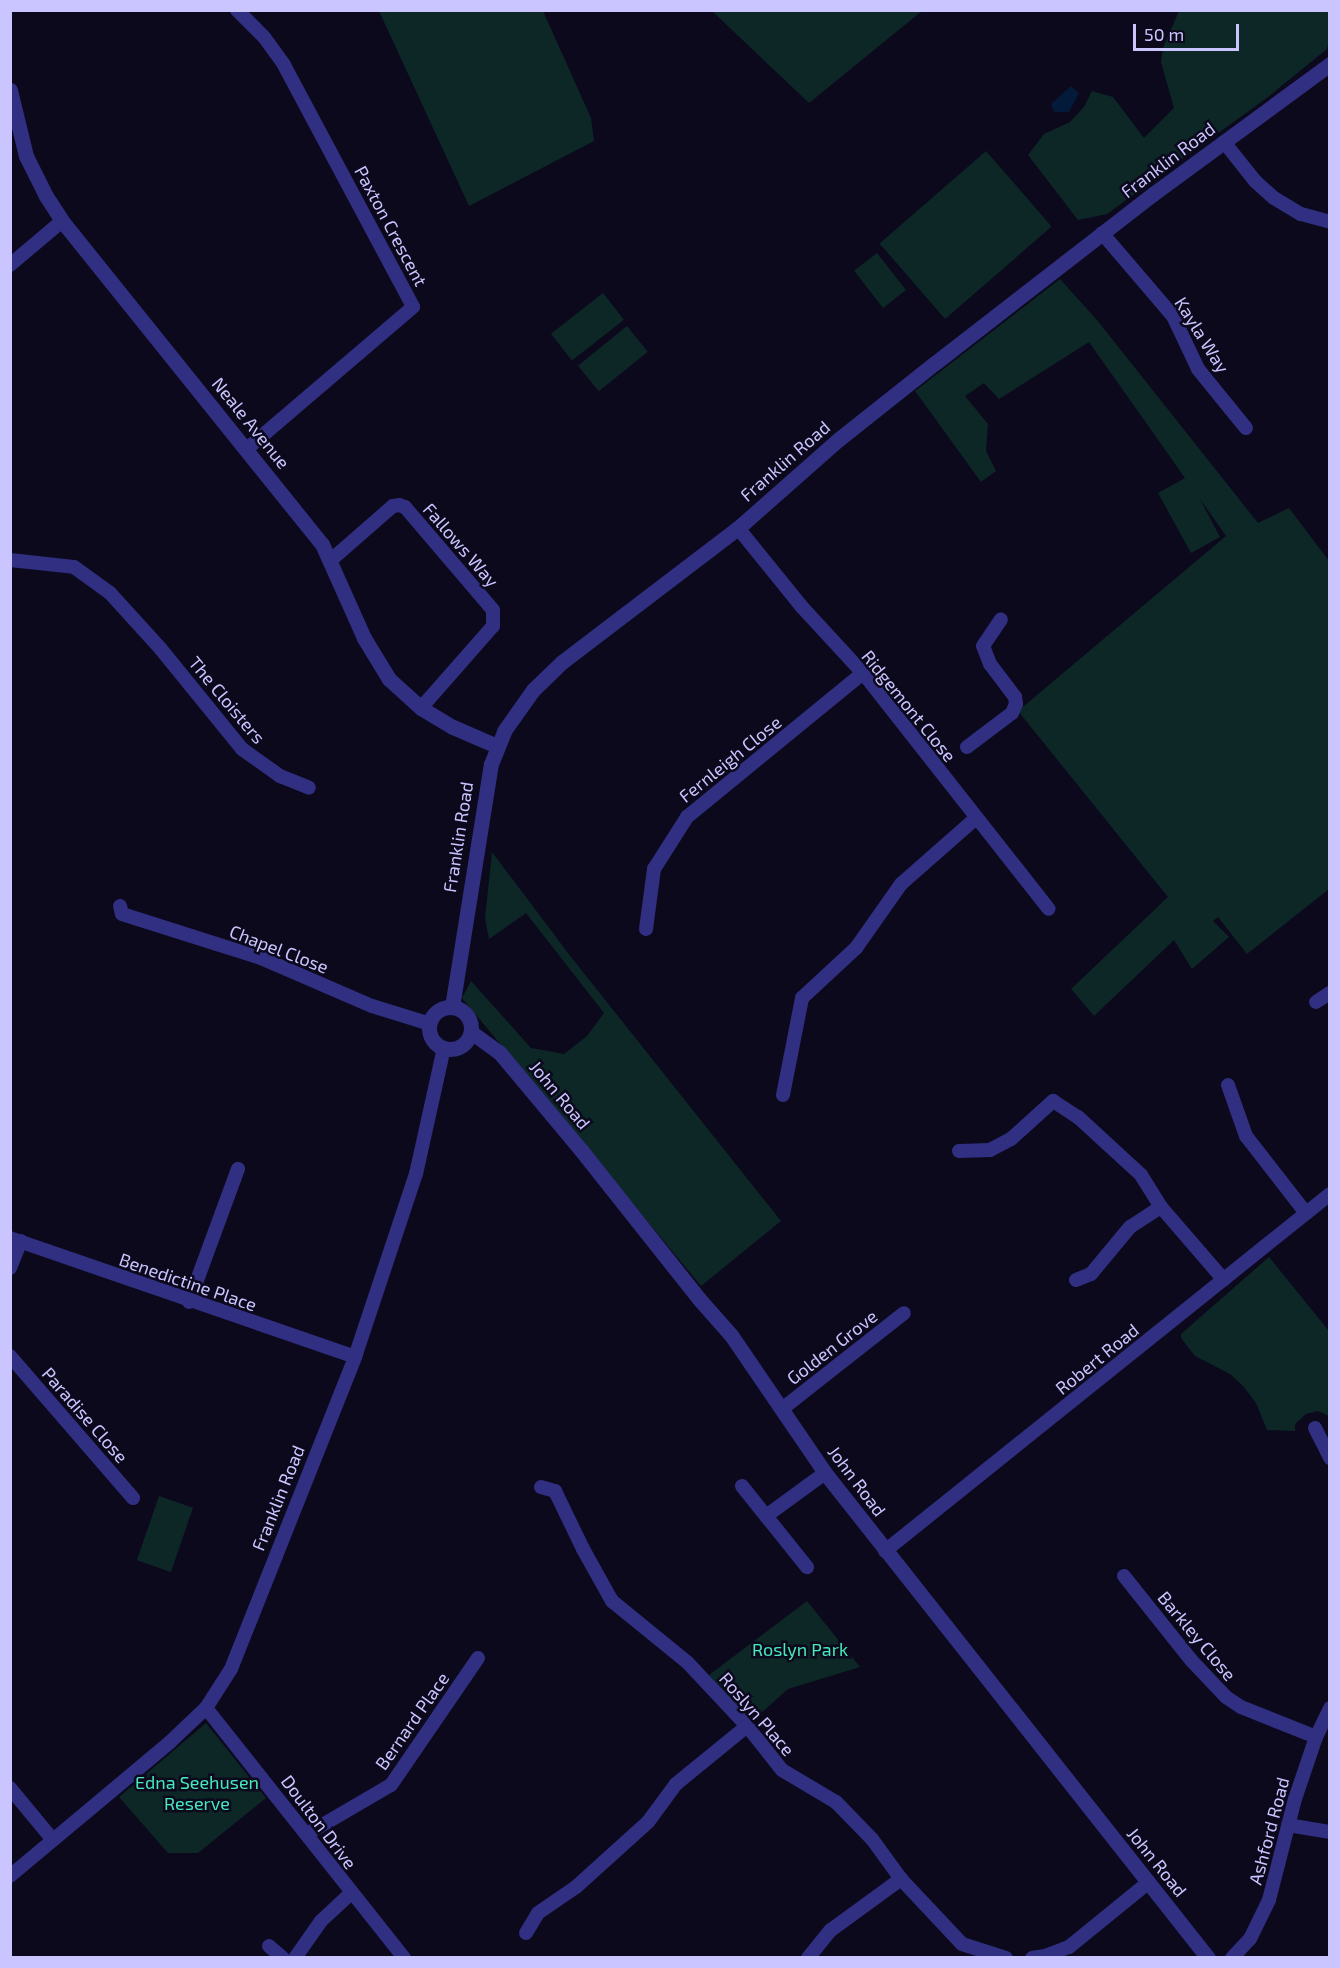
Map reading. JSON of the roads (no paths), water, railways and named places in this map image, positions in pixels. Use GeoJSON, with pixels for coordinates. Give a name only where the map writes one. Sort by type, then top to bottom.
{"type":"FeatureCollection","features":[{"type":"Feature","properties":{"kind":"street","name":"Paxton Crescent"},"geometry":{"type":"LineString","coordinates":[[237,10],[264,37],[284,65],[413,307],[247,448]]}},
{"type":"Feature","properties":{"kind":"street","name":"Franklin Road"},"geometry":{"type":"LineString","coordinates":[[452,1007],[487,780],[497,746],[514,715],[533,690],[562,662],[738,528],[839,440],[1102,233],[1329,64]]}},
{"type":"Feature","properties":{"kind":"street","name":"Neale Avenue"},"geometry":{"type":"LineString","coordinates":[[10,90],[26,156],[35,177],[62,221],[322,544],[375,658],[390,679],[421,708],[453,727],[497,746]]}},
{"type":"Feature","properties":{"kind":"street"},"geometry":{"type":"LineString","coordinates":[[1224,142],[1255,181],[1274,198],[1301,214],[1329,222]]}},
{"type":"Feature","properties":{"kind":"street"},"geometry":{"type":"LineString","coordinates":[[10,265],[62,221]]}},
{"type":"Feature","properties":{"kind":"street","name":"Kayla Way"},"geometry":{"type":"LineString","coordinates":[[1102,233],[1173,316],[1198,369],[1246,428]]}},
{"type":"Feature","properties":{"kind":"street","name":"Fallows Way"},"geometry":{"type":"LineString","coordinates":[[331,560],[393,506],[399,505],[405,507],[493,609],[493,626],[421,708]]}},
{"type":"Feature","properties":{"kind":"street","name":"Ridgemont Close"},"geometry":{"type":"LineString","coordinates":[[738,528],[802,608],[863,674],[1048,909]]}},
{"type":"Feature","properties":{"kind":"street","name":"The Cloisters"},"geometry":{"type":"LineString","coordinates":[[10,560],[74,567],[110,593],[160,648],[242,749],[280,776],[309,788]]}},
{"type":"Feature","properties":{"kind":"street"},"geometry":{"type":"LineString","coordinates":[[967,747],[1012,713],[1016,704],[1015,696],[990,664],[983,646],[1001,619]]}},
{"type":"Feature","properties":{"kind":"street","name":"Fernleigh Close"},"geometry":{"type":"LineString","coordinates":[[646,929],[654,869],[687,817],[863,674]]}},
{"type":"Feature","properties":{"kind":"street"},"geometry":{"type":"LineString","coordinates":[[783,1095],[802,998],[856,948],[901,884],[975,819]]}},
{"type":"Feature","properties":{"kind":"street","name":"Chapel Close"},"geometry":{"type":"LineString","coordinates":[[120,906],[122,914],[261,958],[372,1006],[429,1024]]}},
{"type":"Feature","properties":{"kind":"street"},"geometry":{"type":"LineString","coordinates":[[1316,1002],[1329,993]]}},
{"type":"Feature","properties":{"kind":"street"},"geometry":{"type":"LineString","coordinates":[[452,1007],[465,1013],[471,1025],[471,1032],[468,1039],[458,1048],[444,1048],[434,1042],[429,1024],[435,1013],[452,1007]]}},
{"type":"Feature","properties":{"kind":"street","name":"John Road"},"geometry":{"type":"LineString","coordinates":[[471,1032],[499,1052],[699,1300],[731,1335],[825,1473],[1208,1958]]}},
{"type":"Feature","properties":{"kind":"street","name":"Franklin Road"},"geometry":{"type":"LineString","coordinates":[[10,1876],[170,1742],[206,1708],[231,1669],[355,1358],[416,1174],[444,1048]]}},
{"type":"Feature","properties":{"kind":"street"},"geometry":{"type":"LineString","coordinates":[[1228,1085],[1246,1136],[1306,1213]]}},
{"type":"Feature","properties":{"kind":"street"},"geometry":{"type":"LineString","coordinates":[[959,1151],[990,1150],[1011,1139],[1053,1101],[1078,1117],[1141,1175],[1161,1207],[1224,1280]]}},
{"type":"Feature","properties":{"kind":"street"},"geometry":{"type":"LineString","coordinates":[[189,1302],[238,1169]]}},
{"type":"Feature","properties":{"kind":"street","name":"Robert Road"},"geometry":{"type":"LineString","coordinates":[[885,1551],[1329,1194]]}},
{"type":"Feature","properties":{"kind":"street"},"geometry":{"type":"LineString","coordinates":[[1076,1280],[1091,1274],[1130,1227],[1161,1207]]}},
{"type":"Feature","properties":{"kind":"street"},"geometry":{"type":"LineString","coordinates":[[10,1268],[16,1240]]}},
{"type":"Feature","properties":{"kind":"street","name":"Benedictine Place"},"geometry":{"type":"LineString","coordinates":[[16,1240],[355,1358]]}},
{"type":"Feature","properties":{"kind":"street","name":"Golden Grove"},"geometry":{"type":"LineString","coordinates":[[782,1409],[904,1313]]}},
{"type":"Feature","properties":{"kind":"street","name":"Paradise Close"},"geometry":{"type":"LineString","coordinates":[[10,1356],[133,1498]]}},
{"type":"Feature","properties":{"kind":"street"},"geometry":{"type":"LineString","coordinates":[[1315,1428],[1329,1458]]}},
{"type":"Feature","properties":{"kind":"street"},"geometry":{"type":"LineString","coordinates":[[766,1516],[825,1473]]}},
{"type":"Feature","properties":{"kind":"street"},"geometry":{"type":"LineString","coordinates":[[742,1486],[807,1567]]}},
{"type":"Feature","properties":{"kind":"street","name":"Roslyn Place"},"geometry":{"type":"LineString","coordinates":[[541,1487],[555,1491],[583,1549],[612,1601],[688,1663],[747,1726],[782,1770],[836,1802],[872,1839],[901,1879],[962,1944],[1006,1958]]}},
{"type":"Feature","properties":{"kind":"street","name":"Barkley Close"},"geometry":{"type":"LineString","coordinates":[[1124,1576],[1191,1660],[1226,1697],[1241,1707],[1316,1737]]}},
{"type":"Feature","properties":{"kind":"street","name":"Bernard Place"},"geometry":{"type":"LineString","coordinates":[[307,1834],[391,1785],[478,1658]]}},
{"type":"Feature","properties":{"kind":"street","name":"Doulton Drive"},"geometry":{"type":"LineString","coordinates":[[206,1708],[404,1958]]}},
{"type":"Feature","properties":{"kind":"street","name":"Ashford Road"},"geometry":{"type":"LineString","coordinates":[[1232,1958],[1250,1939],[1264,1912],[1316,1737],[1329,1708]]}},
{"type":"Feature","properties":{"kind":"street"},"geometry":{"type":"LineString","coordinates":[[526,1933],[538,1913],[576,1887],[648,1822],[676,1784],[747,1726]]}},
{"type":"Feature","properties":{"kind":"street"},"geometry":{"type":"LineString","coordinates":[[10,1788],[53,1840]]}},
{"type":"Feature","properties":{"kind":"street"},"geometry":{"type":"LineString","coordinates":[[1288,1825],[1329,1832]]}},
{"type":"Feature","properties":{"kind":"street"},"geometry":{"type":"LineString","coordinates":[[808,1958],[831,1930],[901,1879]]}},
{"type":"Feature","properties":{"kind":"street"},"geometry":{"type":"LineString","coordinates":[[1032,1958],[1069,1947],[1149,1882]]}},
{"type":"Feature","properties":{"kind":"street"},"geometry":{"type":"LineString","coordinates":[[295,1958],[321,1921],[351,1893]]}},
{"type":"Feature","properties":{"kind":"street"},"geometry":{"type":"LineString","coordinates":[[269,1946],[284,1958]]}},
{"type":"Feature","properties":{"kind":"water"},"geometry":{"type":"Polygon","coordinates":[[[1071,86],[1079,93],[1069,112],[1054,112],[1051,104],[1071,86]]]}},
{"type":"Feature","properties":{"kind":"park label","name":"Roslyn Park"},"geometry":{"type":"Point","coordinates":[800,1649]}},
{"type":"Feature","properties":{"kind":"park label","name":"Edna Seehusen Reserve"},"geometry":{"type":"Point","coordinates":[197,1793]}}]}
